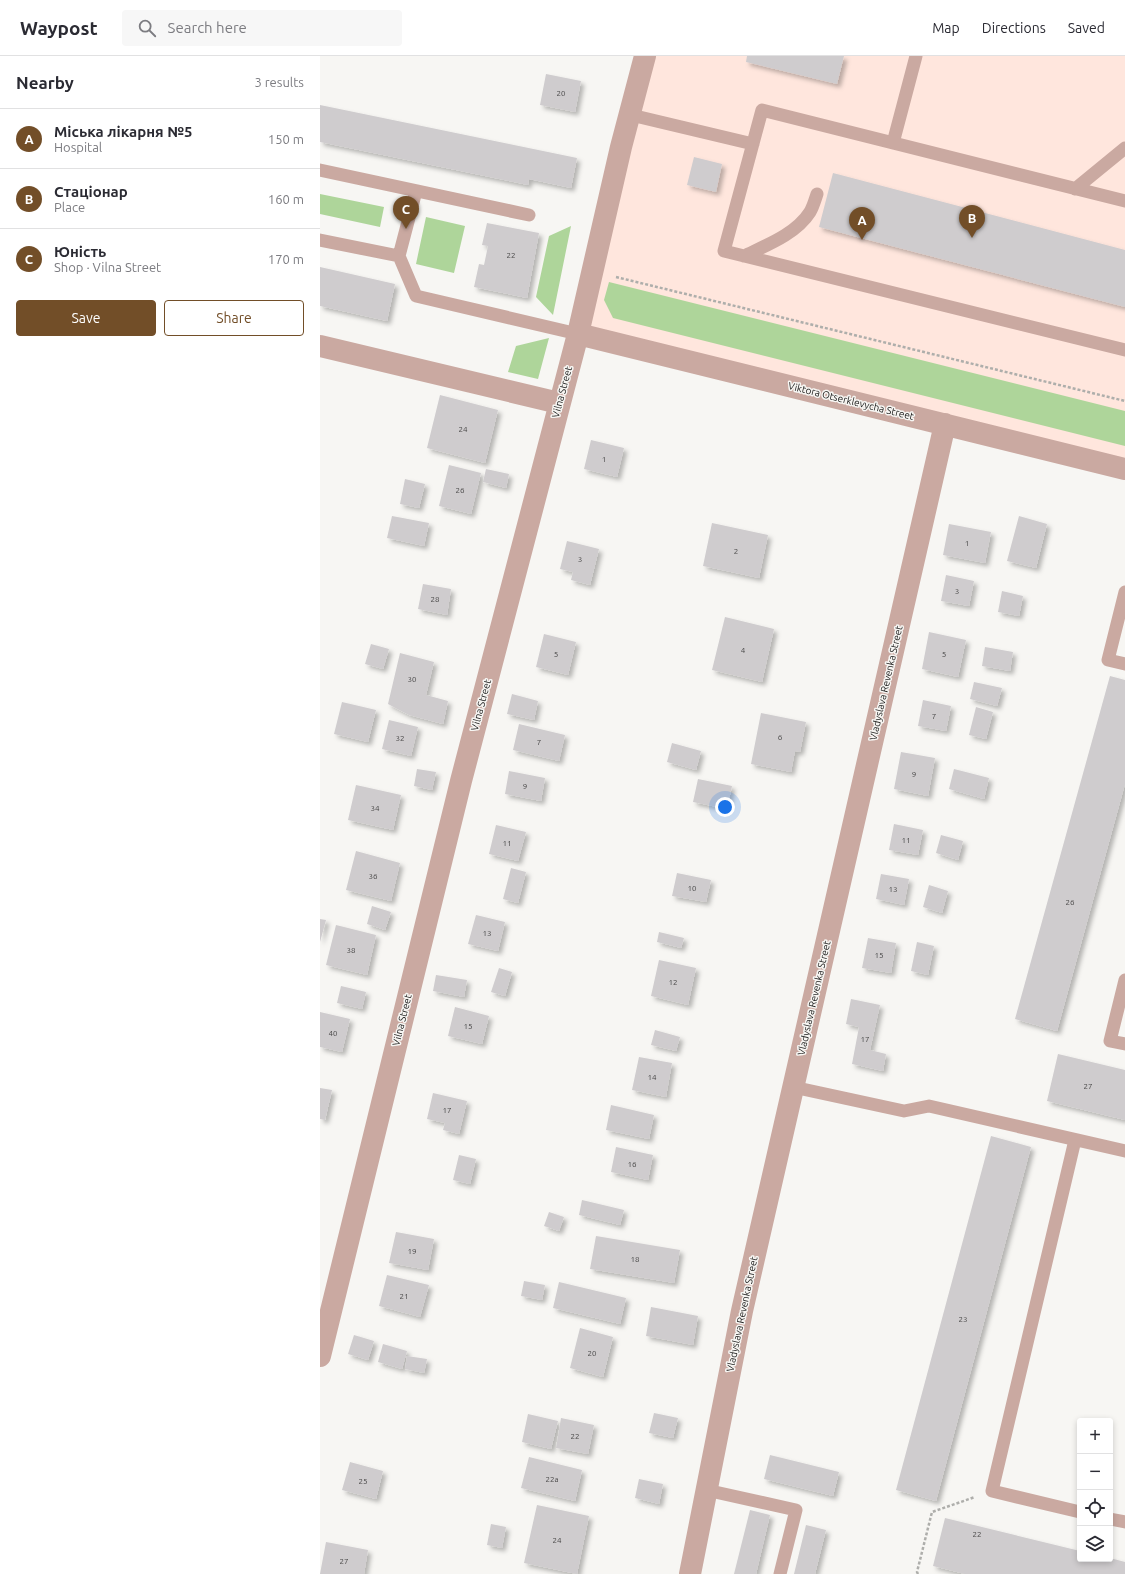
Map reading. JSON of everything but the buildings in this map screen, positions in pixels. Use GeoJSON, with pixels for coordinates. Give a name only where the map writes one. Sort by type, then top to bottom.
{"type":"FeatureCollection","features":[{"type":"Feature","properties":{"kind":"street","name":"Vilna Street"},"geometry":{"type":"LineString","coordinates":[[320,1356],[461,781],[578,334],[621,147],[631,115],[645,56]]}},
{"type":"Feature","properties":{"kind":"street","name":"Viktora Otserklevycha Street"},"geometry":{"type":"LineString","coordinates":[[578,334],[1125,469]]}},
{"type":"Feature","properties":{"kind":"street"},"geometry":{"type":"LineString","coordinates":[[320,346],[559,403]]}},
{"type":"Feature","properties":{"kind":"street","name":"Vladyslava Revenka Street"},"geometry":{"type":"LineString","coordinates":[[690,1574],[742,1311],[945,424]]}},
{"type":"Feature","properties":{"kind":"lane"},"geometry":{"type":"LineString","coordinates":[[893,143],[916,56]]}},
{"type":"Feature","properties":{"kind":"lane"},"geometry":{"type":"LineString","coordinates":[[1125,201],[762,110],[724,251],[1125,350]]}},
{"type":"Feature","properties":{"kind":"lane"},"geometry":{"type":"LineString","coordinates":[[631,115],[753,144]]}},
{"type":"Feature","properties":{"kind":"lane"},"geometry":{"type":"LineString","coordinates":[[1076,189],[1125,148]]}},
{"type":"Feature","properties":{"kind":"lane"},"geometry":{"type":"LineString","coordinates":[[320,170],[529,215]]}},
{"type":"Feature","properties":{"kind":"lane"},"geometry":{"type":"LineString","coordinates":[[416,191],[399,256],[416,296],[578,334]]}},
{"type":"Feature","properties":{"kind":"lane"},"geometry":{"type":"LineString","coordinates":[[744,256],[773,242],[796,227],[810,212],[818,194]]}},
{"type":"Feature","properties":{"kind":"lane"},"geometry":{"type":"LineString","coordinates":[[320,240],[399,256]]}},
{"type":"Feature","properties":{"kind":"lane"},"geometry":{"type":"LineString","coordinates":[[1125,592],[1108,660],[1125,664]]}},
{"type":"Feature","properties":{"kind":"lane"},"geometry":{"type":"LineString","coordinates":[[1125,980],[1110,1040],[1125,1044]]}},
{"type":"Feature","properties":{"kind":"lane"},"geometry":{"type":"LineString","coordinates":[[793,1087],[904,1111],[929,1106],[1125,1152]]}},
{"type":"Feature","properties":{"kind":"lane"},"geometry":{"type":"LineString","coordinates":[[1075,1140],[992,1491],[1077,1511]]}},
{"type":"Feature","properties":{"kind":"lane"},"geometry":{"type":"LineString","coordinates":[[706,1490],[796,1510],[780,1574]]}},
{"type":"Feature","properties":{"kind":"lane"},"geometry":{"type":"LineString","coordinates":[[1113,1520],[1125,1522]]}},
{"type":"Feature","properties":{"kind":"path"},"geometry":{"type":"LineString","coordinates":[[918,1574],[917,1572],[932,1512],[992,1491]]}},
{"type":"Feature","properties":{"kind":"shaded area"},"geometry":{"type":"Polygon","coordinates":[[[645,56],[1125,56],[1125,469],[578,334],[645,56]]]}},
{"type":"Feature","properties":{"kind":"green space"},"geometry":{"type":"Polygon","coordinates":[[[320,194],[384,207],[380,227],[320,214],[320,194]]]}},
{"type":"Feature","properties":{"kind":"green space"},"geometry":{"type":"Polygon","coordinates":[[[426,217],[465,226],[454,273],[416,264],[426,217]]]}},
{"type":"Feature","properties":{"kind":"green space"},"geometry":{"type":"Polygon","coordinates":[[[571,226],[553,315],[536,297],[549,236],[571,226]]]}},
{"type":"Feature","properties":{"kind":"green space"},"geometry":{"type":"Polygon","coordinates":[[[609,282],[1125,411],[1125,446],[613,318],[604,300],[609,282]]]}},
{"type":"Feature","properties":{"kind":"green space"},"geometry":{"type":"Polygon","coordinates":[[[549,338],[538,379],[508,372],[516,346],[549,338]]]}},
{"type":"Feature","properties":{"kind":"place","name":"Юність"},"geometry":{"type":"Point","coordinates":[406,229]}},
{"type":"Feature","properties":{"kind":"place","name":"Стаціонар"},"geometry":{"type":"Point","coordinates":[972,238]}},
{"type":"Feature","properties":{"kind":"place","name":"Міська лікарня №5"},"geometry":{"type":"Point","coordinates":[862,240]}}]}
